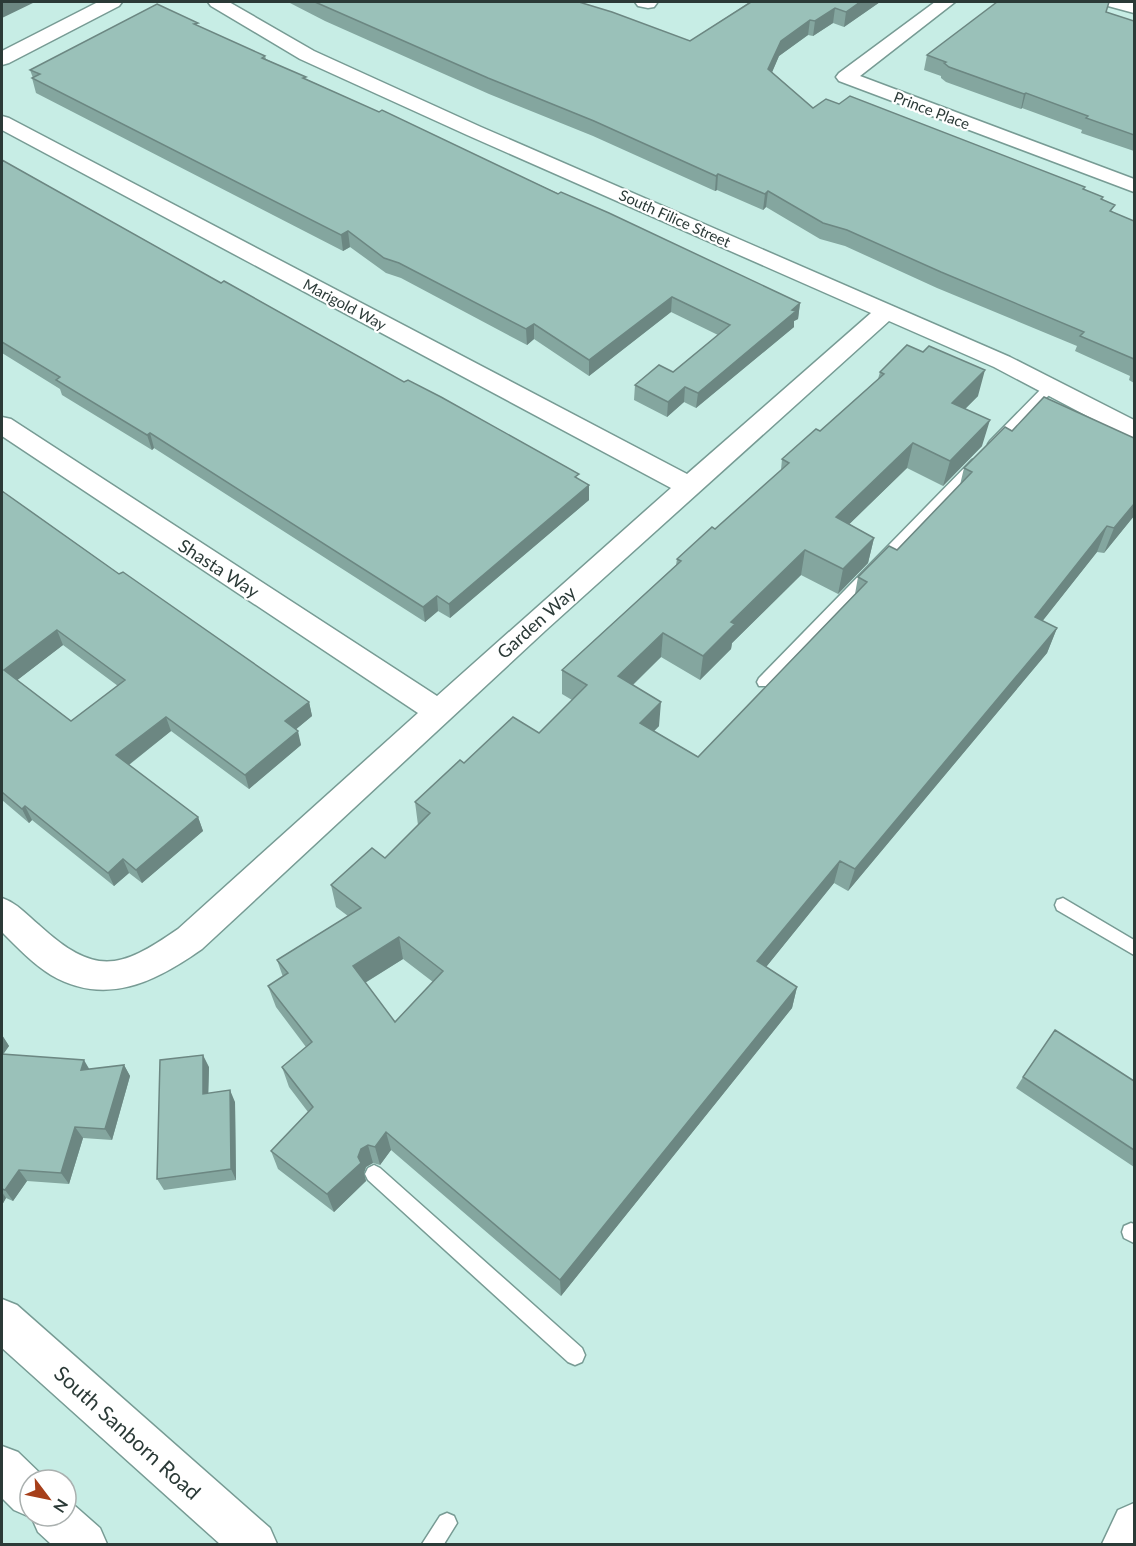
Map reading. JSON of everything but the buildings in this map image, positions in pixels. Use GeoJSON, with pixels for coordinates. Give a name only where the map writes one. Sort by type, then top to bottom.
{"type":"FeatureCollection","features":[{"type":"Feature","properties":{"kind":"main road"},"geometry":{"type":"LineString","coordinates":[[2,59],[112,2]]}},
{"type":"Feature","properties":{"kind":"main road","name":"South Sanborn Road"},"geometry":{"type":"LineString","coordinates":[[2,1320],[255,1545]]}},
{"type":"Feature","properties":{"kind":"main road"},"geometry":{"type":"LineString","coordinates":[[2,1467],[18,1482]]}},
{"type":"Feature","properties":{"kind":"main road"},"geometry":{"type":"LineString","coordinates":[[1125,1545],[1134,1526]]}},
{"type":"Feature","properties":{"kind":"main road"},"geometry":{"type":"LineString","coordinates":[[66,1528],[84,1545]]}},
{"type":"Feature","properties":{"kind":"street","name":"South Filice Street"},"geometry":{"type":"LineString","coordinates":[[217,2],[307,55],[1002,362],[1134,430]]}},
{"type":"Feature","properties":{"kind":"street","name":"Prince Place"},"geometry":{"type":"LineString","coordinates":[[946,2],[846,77],[1134,186]]}},
{"type":"Feature","properties":{"kind":"street"},"geometry":{"type":"LineString","coordinates":[[1114,2],[1134,8]]}},
{"type":"Feature","properties":{"kind":"street","name":"Marigold Way"},"geometry":{"type":"LineString","coordinates":[[2,122],[688,486]]}},
{"type":"Feature","properties":{"kind":"street","name":"Garden Way"},"geometry":{"type":"LineString","coordinates":[[2,912],[62,964],[83,974],[105,977],[128,974],[149,966],[190,939],[437,711],[887,311]]}},
{"type":"Feature","properties":{"kind":"street","name":"Shasta Way"},"geometry":{"type":"LineString","coordinates":[[2,425],[437,711]]}},
{"type":"Feature","properties":{"kind":"lane"},"geometry":{"type":"LineString","coordinates":[[764,682],[1051,386]]}},
{"type":"Feature","properties":{"kind":"lane"},"geometry":{"type":"LineString","coordinates":[[1063,905],[1134,948]]}},
{"type":"Feature","properties":{"kind":"lane"},"geometry":{"type":"LineString","coordinates":[[374,1174],[575,1355]]}},
{"type":"Feature","properties":{"kind":"lane"},"geometry":{"type":"LineString","coordinates":[[432,1545],[447,1523]]}}]}
